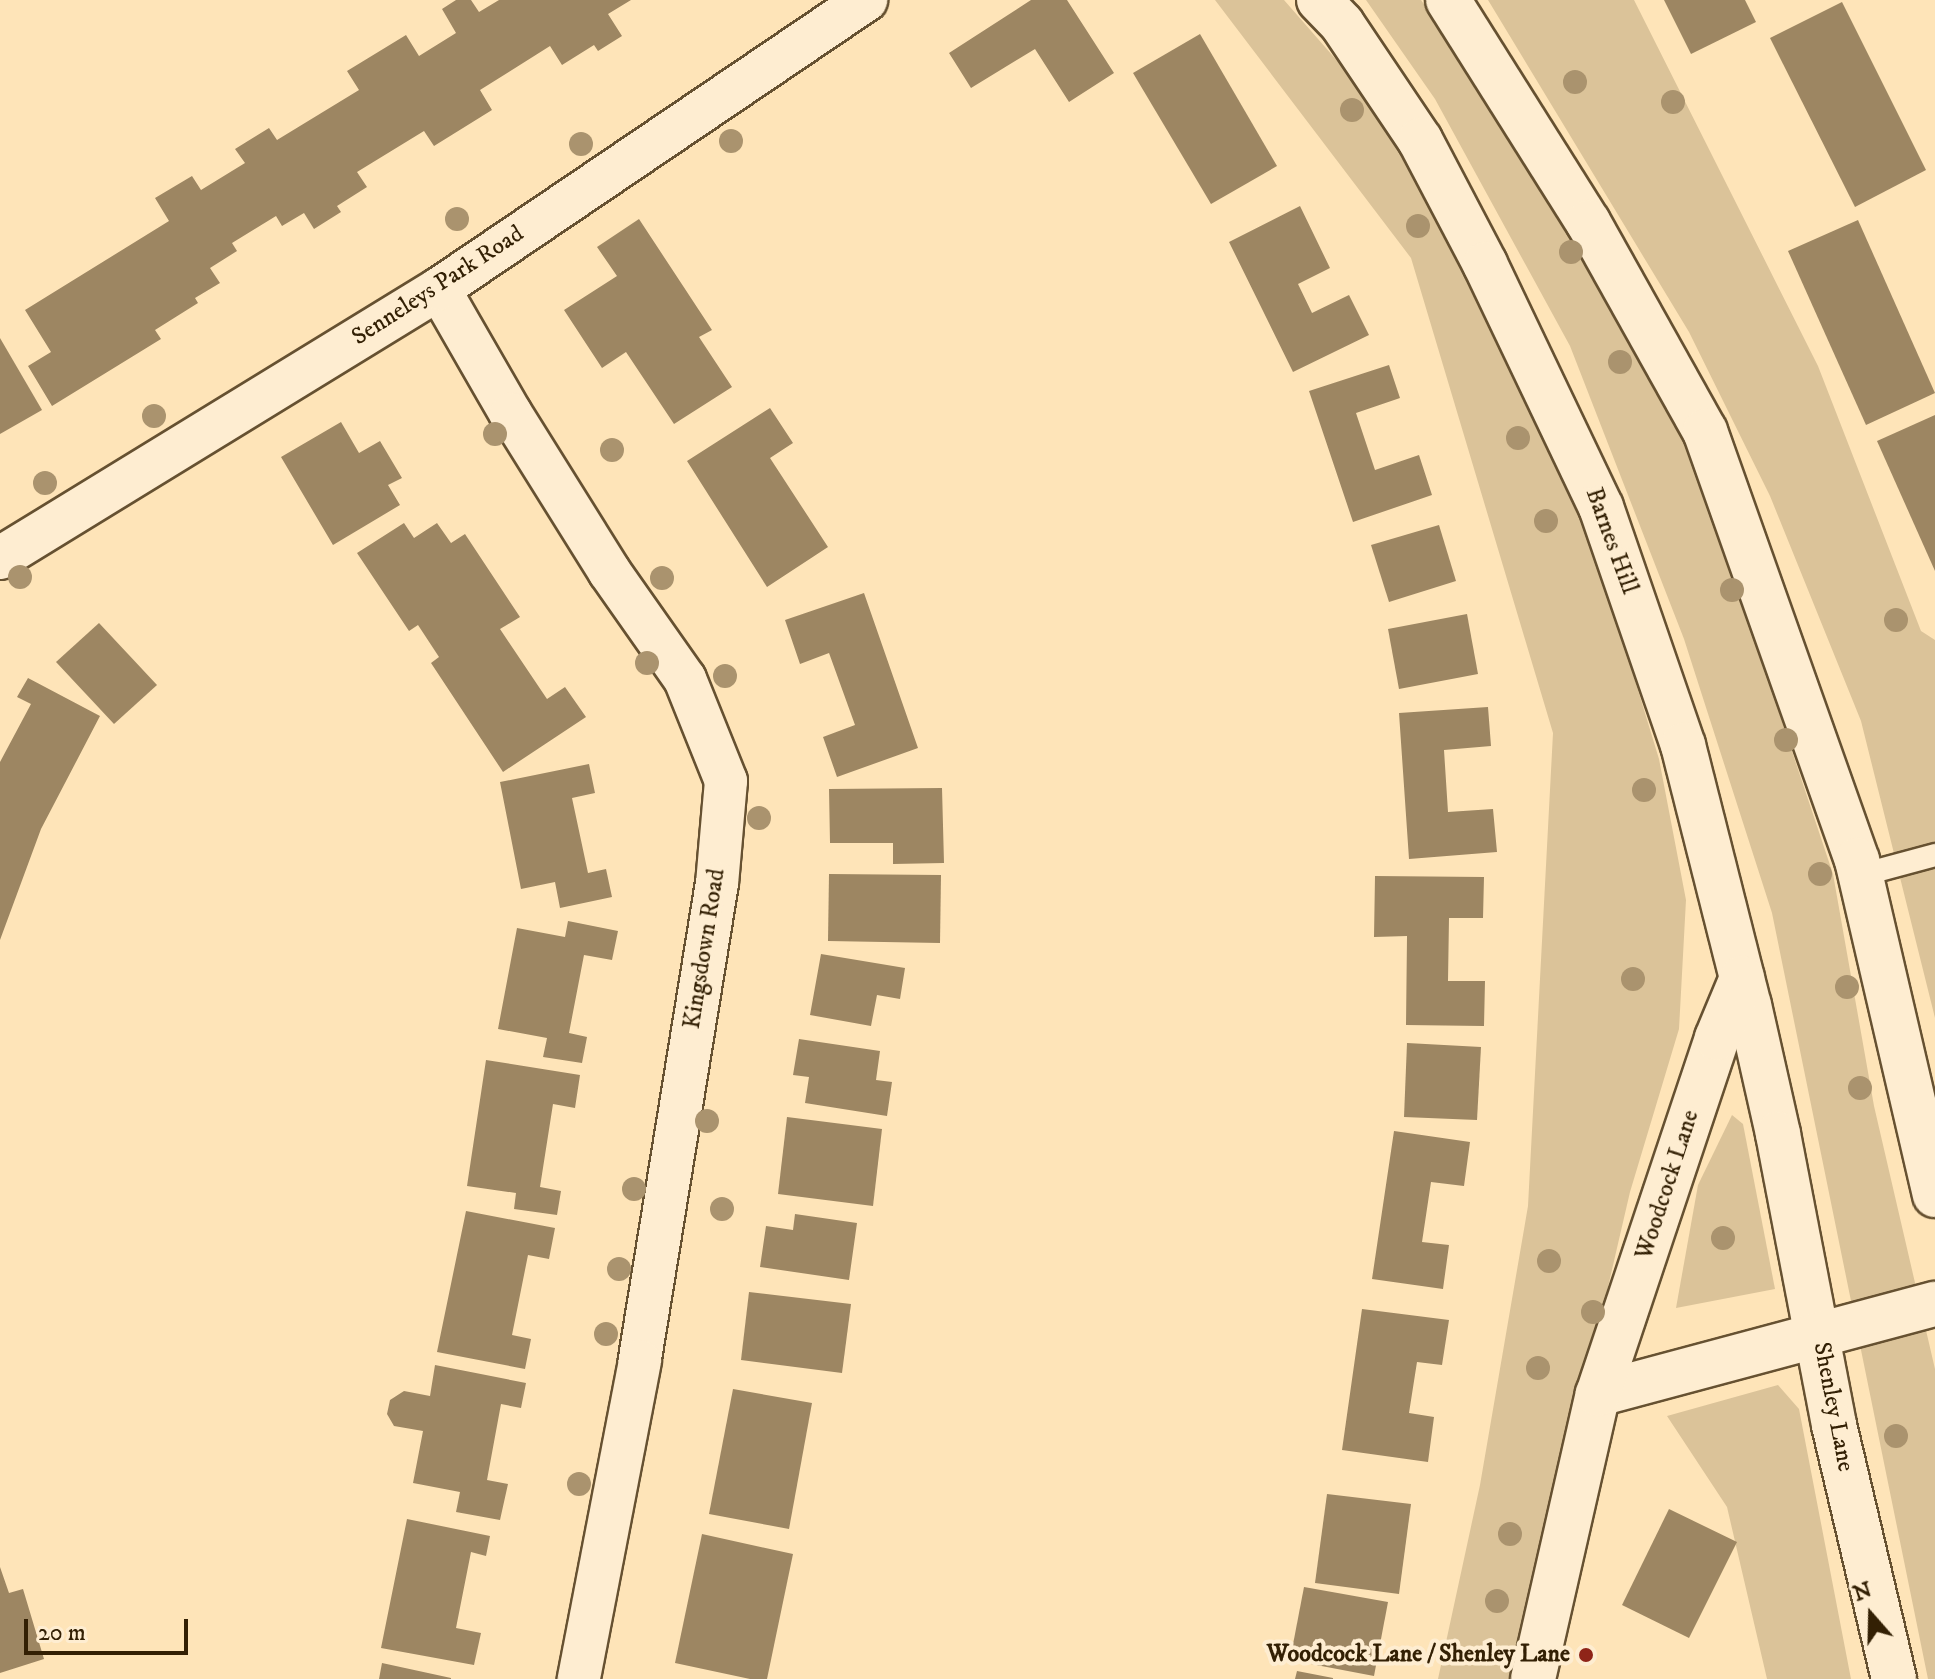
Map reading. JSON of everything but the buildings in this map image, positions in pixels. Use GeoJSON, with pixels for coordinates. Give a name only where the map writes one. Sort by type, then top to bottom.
{"type":"FeatureCollection","features":[{"type":"Feature","properties":{"kind":"main road","name":"Barnes Hill"},"geometry":{"type":"LineString","coordinates":[[1319,0],[1342,24],[1420,140],[1485,264],[1601,507],[1683,745],[1778,1134]]}},
{"type":"Feature","properties":{"kind":"main road"},"geometry":{"type":"LineString","coordinates":[[1448,0],[1588,222],[1705,431],[1861,875],[1935,1195]]}},
{"type":"Feature","properties":{"kind":"main road","name":"Woodcock Lane"},"geometry":{"type":"LineString","coordinates":[[1533,1679],[1598,1394],[1717,1038],[1742,978]]}},
{"type":"Feature","properties":{"kind":"main road","name":"Shenley Lane"},"geometry":{"type":"LineString","coordinates":[[1778,1134],[1834,1425],[1894,1679]]}},
{"type":"Feature","properties":{"kind":"main road"},"geometry":{"type":"LineString","coordinates":[[1598,1394],[1935,1304]]}},
{"type":"Feature","properties":{"kind":"street","name":"Senneleys Park Road"},"geometry":{"type":"LineString","coordinates":[[0,558],[439,289],[866,0]]}},
{"type":"Feature","properties":{"kind":"street","name":"Kingsdown Road"},"geometry":{"type":"LineString","coordinates":[[439,289],[511,414],[601,558],[685,679],[726,781],[717,883],[640,1361],[579,1679]]}},
{"type":"Feature","properties":{"kind":"lane"},"geometry":{"type":"LineString","coordinates":[[1861,875],[1935,855]]}},
{"type":"Feature","properties":{"kind":"shaded area"},"geometry":{"type":"Polygon","coordinates":[[[1215,0],[1284,0],[1346,71],[1457,239],[1585,516],[1659,759],[1686,900],[1679,1029],[1630,1192],[1517,1679],[1438,1679],[1480,1485],[1528,1206],[1553,733],[1411,258],[1215,0]]]}},
{"type":"Feature","properties":{"kind":"shaded area"},"geometry":{"type":"Polygon","coordinates":[[[1366,0],[1421,0],[1573,226],[1682,422],[1833,874],[1874,1106],[1935,1369],[1935,1679],[1928,1679],[1772,913],[1684,639],[1570,346],[1435,99],[1366,0]]]}},
{"type":"Feature","properties":{"kind":"shaded area"},"geometry":{"type":"Polygon","coordinates":[[[1488,0],[1634,0],[1818,366],[1921,631],[1935,640],[1935,1018],[1861,721],[1770,496],[1689,332],[1488,0]]]}},
{"type":"Feature","properties":{"kind":"shaded area"},"geometry":{"type":"Polygon","coordinates":[[[1732,1115],[1743,1124],[1775,1289],[1676,1308],[1698,1185],[1732,1115]]]}},
{"type":"Feature","properties":{"kind":"shaded area"},"geometry":{"type":"Polygon","coordinates":[[[1778,1385],[1799,1409],[1851,1679],[1767,1679],[1727,1507],[1667,1416],[1778,1385]]]}},
{"type":"Feature","properties":{"kind":"place","name":"Woodcock Lane / Shenley Lane"},"geometry":{"type":"Point","coordinates":[1586,1655]}}]}
